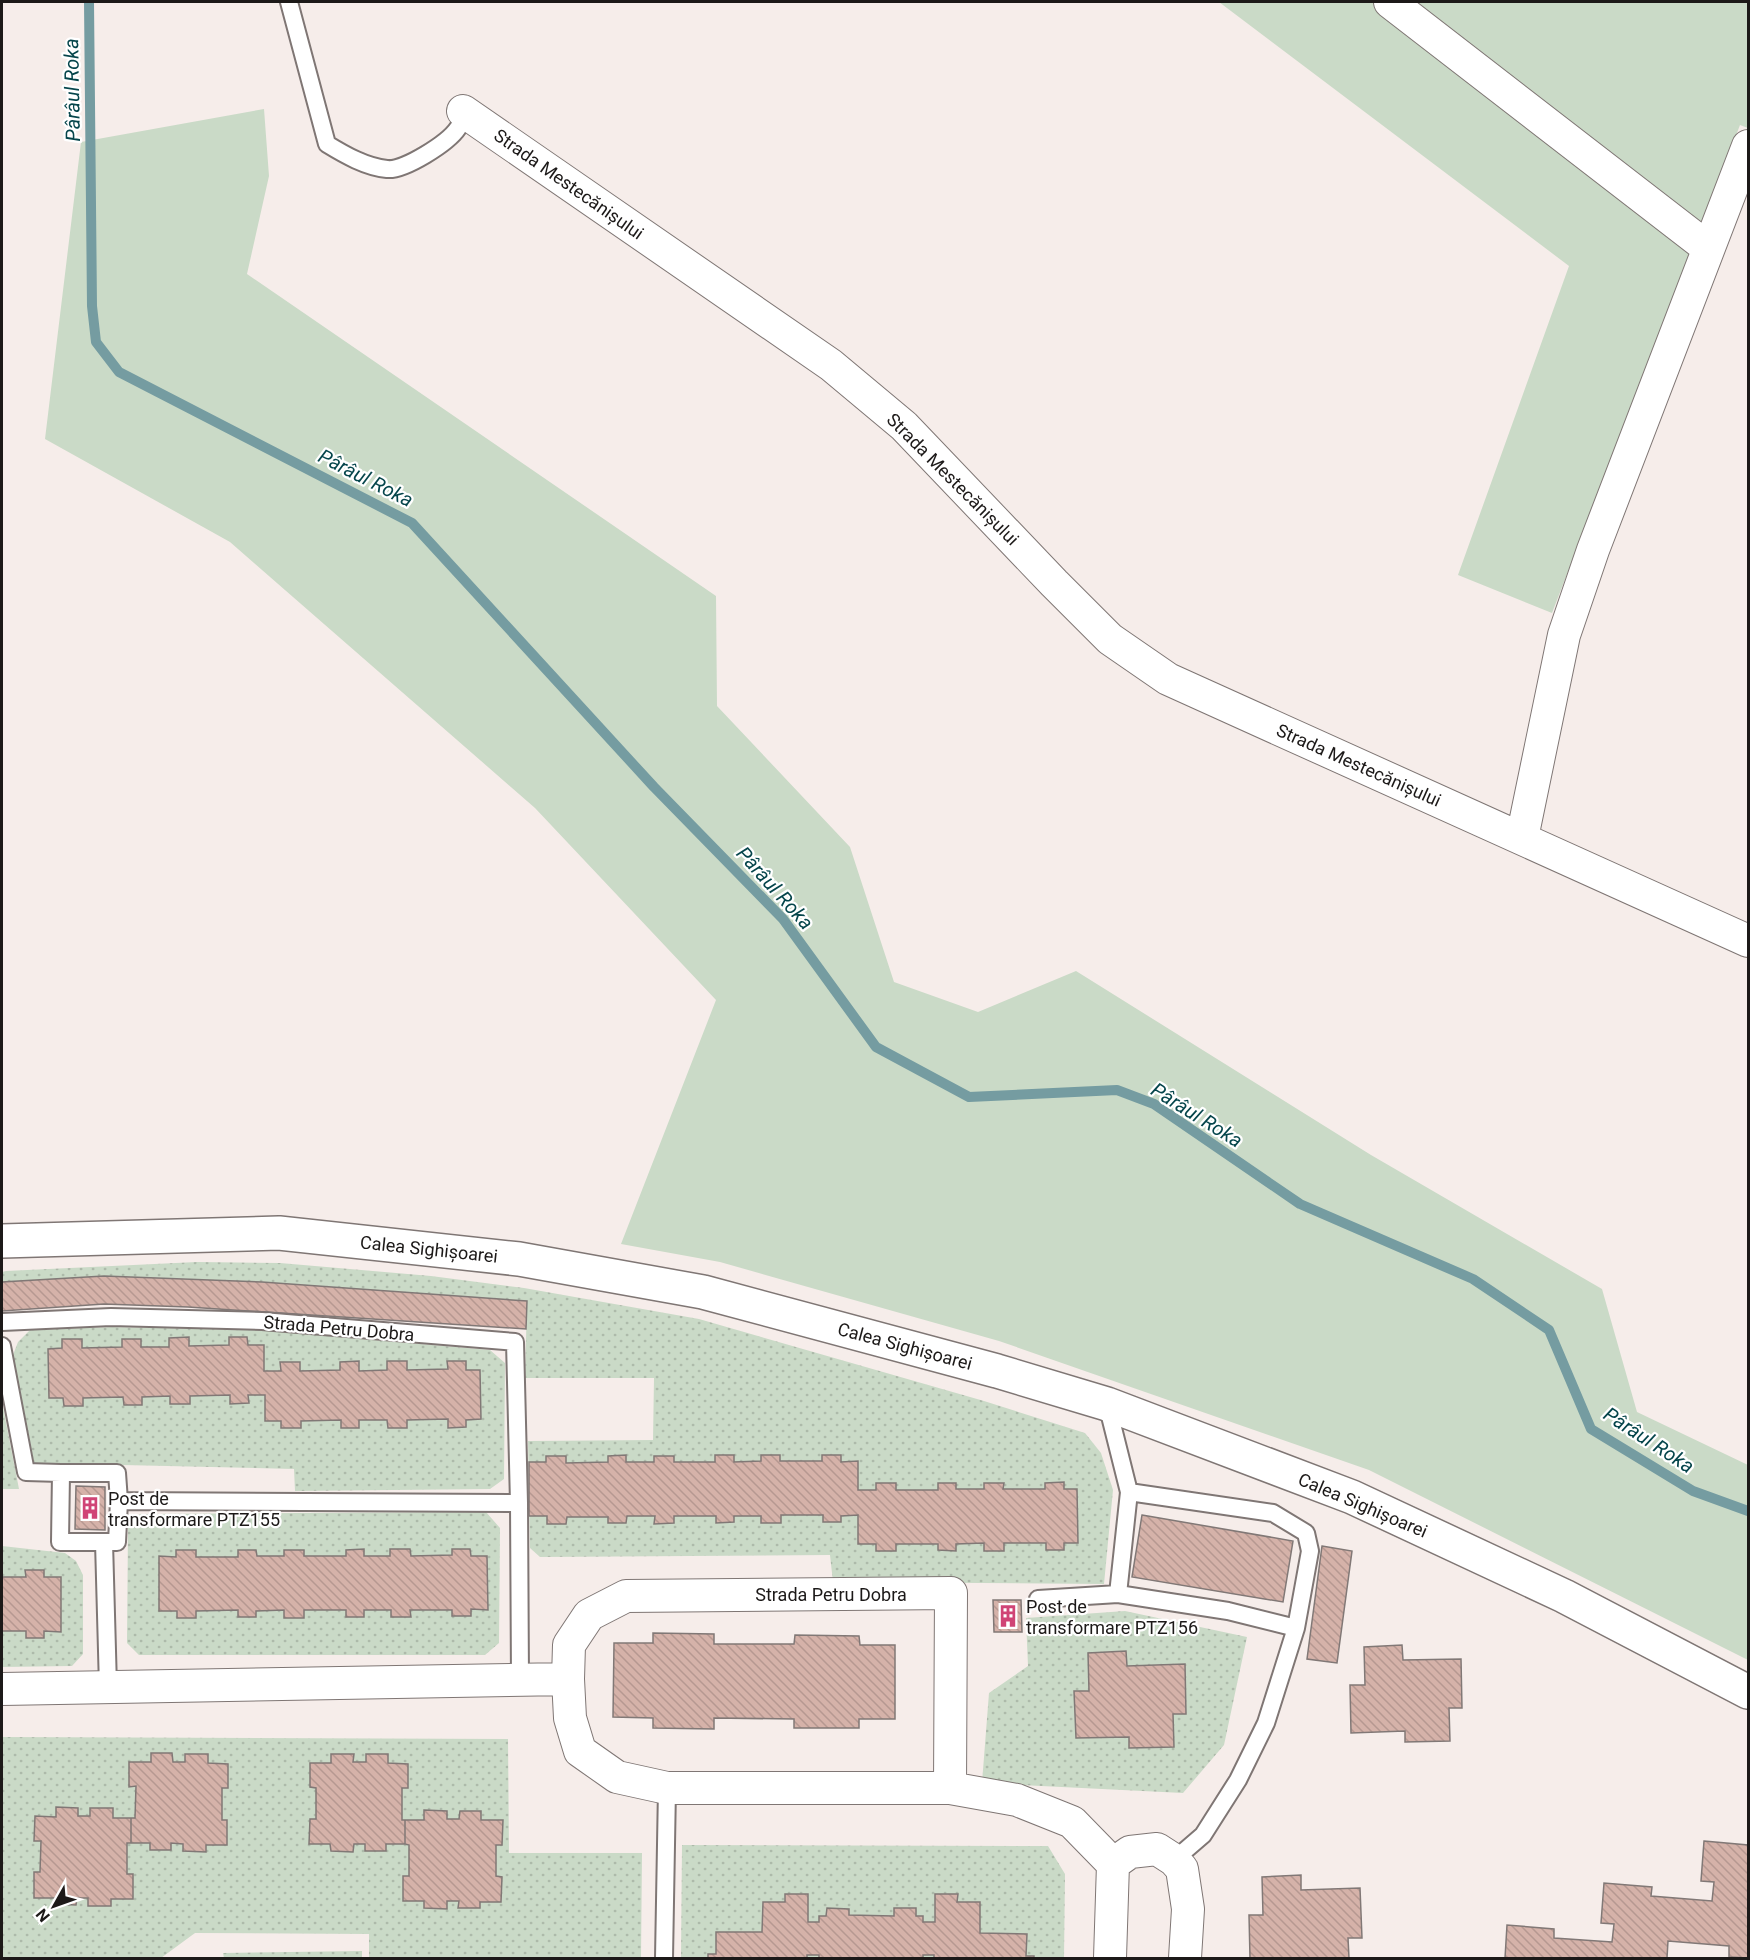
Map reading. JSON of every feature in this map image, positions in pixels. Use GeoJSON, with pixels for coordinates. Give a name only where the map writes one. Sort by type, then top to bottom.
{"type":"FeatureCollection","features":[{"type":"Feature","properties":{"kind":"main road","name":"Calea Sighișoarei"},"geometry":{"type":"LineString","coordinates":[[2,1241],[279,1233],[519,1259],[703,1292],[997,1371],[1107,1404],[1352,1497],[1564,1596],[1749,1692]]}},
{"type":"Feature","properties":{"kind":"street"},"geometry":{"type":"LineString","coordinates":[[1390,2],[1708,248]]}},
{"type":"Feature","properties":{"kind":"street","name":"Strada Mestecănișului"},"geometry":{"type":"LineString","coordinates":[[463,111],[831,365],[904,426],[1110,639],[1168,679],[1749,941]]}},
{"type":"Feature","properties":{"kind":"street"},"geometry":{"type":"LineString","coordinates":[[1522,838],[1564,635],[1597,539],[1749,146]]}},
{"type":"Feature","properties":{"kind":"street","name":"Strada Petru Dobra"},"geometry":{"type":"LineString","coordinates":[[950,1788],[951,1593],[626,1596],[590,1614],[569,1645],[570,1718],[580,1751],[617,1777],[667,1788],[950,1788],[1017,1800],[1072,1822],[1113,1864]]}},
{"type":"Feature","properties":{"kind":"street"},"geometry":{"type":"LineString","coordinates":[[2,1689],[568,1679]]}},
{"type":"Feature","properties":{"kind":"street"},"geometry":{"type":"LineString","coordinates":[[1110,1959],[1113,1864],[1130,1852],[1157,1849],[1174,1860],[1182,1869],[1188,1909],[1185,1959]]}},
{"type":"Feature","properties":{"kind":"lane","name":"Strada Mestecănișului"},"geometry":{"type":"LineString","coordinates":[[289,2],[327,144],[350,158],[389,170],[423,158],[459,127],[463,111]]}},
{"type":"Feature","properties":{"kind":"lane","name":"Strada Petru Dobra"},"geometry":{"type":"LineString","coordinates":[[2,1322],[111,1317],[262,1321],[515,1342],[519,1503],[519,1680]]}},
{"type":"Feature","properties":{"kind":"lane"},"geometry":{"type":"LineString","coordinates":[[2,1346],[26,1472],[117,1473],[119,1501],[117,1542],[60,1542],[61,1473]]}},
{"type":"Feature","properties":{"kind":"lane"},"geometry":{"type":"LineString","coordinates":[[1107,1404],[1129,1492],[1118,1594]]}},
{"type":"Feature","properties":{"kind":"lane"},"geometry":{"type":"LineString","coordinates":[[1129,1492],[1273,1514],[1306,1533],[1310,1551],[1296,1628],[1266,1723],[1238,1780],[1203,1835],[1174,1860]]}},
{"type":"Feature","properties":{"kind":"lane"},"geometry":{"type":"LineString","coordinates":[[119,1501],[519,1503]]}},
{"type":"Feature","properties":{"kind":"lane"},"geometry":{"type":"LineString","coordinates":[[104,1542],[108,1687]]}},
{"type":"Feature","properties":{"kind":"lane"},"geometry":{"type":"LineString","coordinates":[[1038,1599],[1118,1594],[1228,1611],[1296,1628]]}},
{"type":"Feature","properties":{"kind":"lane"},"geometry":{"type":"LineString","coordinates":[[664,1959],[667,1788]]}},
{"type":"Feature","properties":{"kind":"green space"},"geometry":{"type":"Polygon","coordinates":[[[1219,2],[1748,2],[1748,128],[1740,125],[1552,613],[1458,575],[1569,266],[1219,2]]]}},
{"type":"Feature","properties":{"kind":"green space"},"geometry":{"type":"Polygon","coordinates":[[[264,109],[269,176],[247,274],[716,596],[717,706],[850,847],[894,982],[978,1012],[1076,971],[1371,1155],[1602,1289],[1637,1412],[1748,1465],[1748,1660],[1369,1470],[999,1341],[720,1262],[621,1244],[716,1000],[535,808],[230,542],[45,439],[81,142],[264,109]]]}},
{"type":"Feature","properties":{"kind":"green space"},"geometry":{"type":"Polygon","coordinates":[[[197,1262],[280,1263],[431,1276],[524,1288],[699,1319],[984,1401],[1085,1433],[1101,1453],[1113,1490],[1104,1584],[833,1582],[830,1555],[540,1557],[530,1548],[528,1441],[653,1440],[654,1378],[525,1378],[527,1301],[190,1279],[104,1276],[2,1282],[2,1272],[6,1271],[197,1262]]]}},
{"type":"Feature","properties":{"kind":"green space"},"geometry":{"type":"Polygon","coordinates":[[[112,1327],[259,1330],[490,1350],[505,1363],[504,1479],[490,1489],[295,1491],[294,1469],[34,1463],[13,1355],[18,1342],[30,1330],[112,1327]]]}},
{"type":"Feature","properties":{"kind":"green space"},"geometry":{"type":"Polygon","coordinates":[[[2,1402],[19,1489],[2,1489],[2,1402]]]}},
{"type":"Feature","properties":{"kind":"green space"},"geometry":{"type":"Polygon","coordinates":[[[486,1512],[500,1528],[499,1643],[485,1655],[139,1655],[127,1643],[128,1526],[140,1514],[486,1512]]]}},
{"type":"Feature","properties":{"kind":"green space"},"geometry":{"type":"Polygon","coordinates":[[[2,1546],[65,1553],[76,1561],[83,1575],[83,1654],[72,1666],[2,1667],[2,1546]]]}},
{"type":"Feature","properties":{"kind":"green space"},"geometry":{"type":"Polygon","coordinates":[[[1125,1611],[1247,1637],[1224,1745],[1183,1793],[982,1783],[989,1693],[1028,1666],[1026,1618],[1125,1611]]]}},
{"type":"Feature","properties":{"kind":"green space"},"geometry":{"type":"Polygon","coordinates":[[[2,1737],[508,1739],[509,1853],[642,1853],[641,1958],[369,1958],[369,1934],[195,1933],[161,1958],[2,1958],[2,1737]]]}},
{"type":"Feature","properties":{"kind":"green space"},"geometry":{"type":"Polygon","coordinates":[[[682,1845],[1048,1846],[1065,1874],[1064,1958],[681,1958],[682,1845]]]}},
{"type":"Feature","properties":{"kind":"green space"},"geometry":{"type":"Polygon","coordinates":[[[362,1951],[362,1958],[224,1958],[223,1953],[362,1951]]]}},
{"type":"Feature","properties":{"kind":"building"},"geometry":{"type":"Polygon","coordinates":[[[104,1276],[262,1282],[527,1301],[526,1329],[188,1307],[104,1304],[2,1311],[2,1282],[104,1276]]]}},
{"type":"Feature","properties":{"kind":"building"},"geometry":{"type":"Polygon","coordinates":[[[189,1337],[189,1346],[229,1345],[229,1337],[247,1337],[248,1345],[264,1345],[264,1371],[281,1371],[280,1362],[300,1362],[300,1371],[340,1370],[340,1362],[359,1361],[359,1371],[387,1370],[387,1361],[407,1361],[407,1370],[448,1369],[447,1361],[466,1361],[466,1370],[480,1370],[481,1419],[466,1420],[466,1427],[448,1428],[448,1419],[407,1420],[407,1428],[388,1428],[387,1420],[359,1420],[359,1428],[341,1428],[341,1420],[301,1421],[301,1428],[281,1428],[281,1421],[265,1421],[265,1395],[248,1395],[249,1403],[230,1404],[230,1395],[190,1396],[190,1404],[170,1404],[170,1396],[142,1397],[142,1405],[124,1405],[123,1397],[83,1398],[83,1406],[64,1406],[63,1398],[49,1398],[48,1349],[62,1348],[62,1339],[82,1339],[82,1348],[122,1347],[122,1339],[141,1339],[141,1347],[169,1347],[169,1338],[189,1337]]]}},
{"type":"Feature","properties":{"kind":"building"},"geometry":{"type":"Polygon","coordinates":[[[626,1455],[626,1462],[654,1462],[654,1456],[674,1456],[674,1462],[715,1462],[715,1455],[734,1455],[734,1462],[761,1461],[761,1455],[780,1455],[780,1461],[822,1461],[822,1455],[841,1455],[841,1462],[858,1461],[858,1490],[876,1490],[876,1483],[896,1483],[896,1490],[938,1490],[938,1483],[956,1483],[956,1489],[984,1489],[984,1483],[1004,1483],[1003,1489],[1045,1489],[1045,1483],[1064,1482],[1064,1489],[1077,1489],[1078,1543],[1064,1543],[1064,1550],[1046,1550],[1046,1543],[1004,1543],[1004,1551],[984,1551],[984,1543],[956,1544],[956,1551],[938,1550],[938,1544],[896,1544],[896,1551],[876,1551],[876,1544],[858,1544],[858,1515],[841,1516],[841,1522],[823,1522],[823,1515],[781,1515],[781,1523],[761,1523],[761,1516],[734,1516],[734,1522],[716,1523],[716,1516],[674,1516],[674,1523],[654,1524],[655,1516],[627,1516],[626,1523],[608,1523],[608,1517],[567,1517],[566,1524],[547,1524],[547,1516],[529,1516],[529,1462],[546,1462],[546,1456],[566,1456],[566,1463],[608,1462],[608,1456],[626,1455]]]}},
{"type":"Feature","properties":{"kind":"building","name":"Post de transformare PTZ155"},"geometry":{"type":"Polygon","coordinates":[[[76,1486],[105,1487],[105,1530],[75,1529],[76,1486]]]}},
{"type":"Feature","properties":{"kind":"building"},"geometry":{"type":"Polygon","coordinates":[[[1142,1515],[1293,1541],[1283,1602],[1132,1577],[1142,1515]]]}},
{"type":"Feature","properties":{"kind":"building"},"geometry":{"type":"Polygon","coordinates":[[[1322,1546],[1352,1551],[1337,1663],[1307,1659],[1322,1546]]]}},
{"type":"Feature","properties":{"kind":"building"},"geometry":{"type":"Polygon","coordinates":[[[364,1549],[364,1556],[390,1556],[390,1549],[410,1549],[411,1556],[452,1555],[452,1549],[470,1549],[471,1556],[487,1556],[488,1610],[471,1609],[471,1616],[452,1616],[452,1610],[410,1610],[411,1617],[391,1617],[391,1610],[364,1610],[364,1617],[346,1617],[346,1610],[304,1610],[304,1618],[284,1618],[284,1610],[256,1611],[256,1617],[238,1617],[238,1610],[196,1611],[196,1618],[177,1618],[177,1611],[159,1611],[159,1556],[176,1557],[176,1550],[196,1550],[196,1557],[238,1557],[238,1550],[256,1550],[257,1556],[284,1556],[284,1550],[304,1550],[304,1556],[346,1556],[346,1550],[364,1549]]]}},
{"type":"Feature","properties":{"kind":"building"},"geometry":{"type":"Polygon","coordinates":[[[25,1570],[44,1570],[44,1577],[61,1577],[61,1632],[44,1631],[44,1638],[26,1638],[26,1631],[2,1631],[2,1577],[26,1577],[25,1570]]]}},
{"type":"Feature","properties":{"kind":"building","name":"Post de transformare PTZ156"},"geometry":{"type":"Polygon","coordinates":[[[993,1600],[1021,1600],[1022,1632],[994,1632],[993,1600]]]}},
{"type":"Feature","properties":{"kind":"building"},"geometry":{"type":"Polygon","coordinates":[[[653,1633],[714,1634],[714,1644],[794,1644],[795,1635],[859,1636],[860,1645],[895,1645],[895,1719],[859,1719],[859,1728],[794,1728],[794,1719],[714,1718],[714,1729],[653,1728],[653,1718],[613,1717],[614,1643],[653,1643],[653,1633]]]}},
{"type":"Feature","properties":{"kind":"building"},"geometry":{"type":"Polygon","coordinates":[[[1402,1645],[1403,1660],[1461,1659],[1462,1708],[1449,1708],[1450,1741],[1405,1742],[1405,1731],[1351,1733],[1350,1685],[1365,1685],[1364,1647],[1402,1645]]]}},
{"type":"Feature","properties":{"kind":"building"},"geometry":{"type":"Polygon","coordinates":[[[1126,1651],[1127,1666],[1185,1664],[1186,1714],[1173,1714],[1174,1747],[1129,1748],[1129,1737],[1076,1738],[1074,1691],[1089,1691],[1088,1653],[1126,1651]]]}},
{"type":"Feature","properties":{"kind":"building"},"geometry":{"type":"Polygon","coordinates":[[[151,1753],[172,1753],[173,1762],[185,1762],[185,1754],[208,1754],[208,1763],[228,1764],[228,1788],[222,1788],[222,1820],[227,1820],[227,1845],[206,1845],[206,1852],[183,1851],[183,1844],[171,1843],[171,1850],[150,1850],[150,1843],[131,1843],[131,1818],[135,1818],[136,1786],[129,1787],[129,1762],[151,1762],[151,1753]]]}},
{"type":"Feature","properties":{"kind":"building"},"geometry":{"type":"Polygon","coordinates":[[[331,1754],[354,1754],[353,1762],[366,1762],[366,1754],[388,1754],[388,1763],[408,1764],[408,1788],[402,1788],[405,1844],[386,1844],[386,1851],[365,1851],[365,1844],[354,1844],[353,1852],[331,1851],[330,1844],[309,1844],[310,1819],[316,1819],[316,1788],[310,1787],[310,1763],[331,1763],[331,1754]]]}},
{"type":"Feature","properties":{"kind":"building"},"geometry":{"type":"Polygon","coordinates":[[[56,1807],[78,1808],[78,1816],[90,1816],[90,1808],[113,1808],[113,1818],[131,1818],[131,1843],[127,1843],[127,1874],[133,1874],[133,1899],[111,1899],[111,1906],[88,1906],[88,1898],[77,1898],[76,1905],[55,1904],[55,1898],[34,1898],[34,1872],[40,1872],[41,1841],[34,1841],[35,1816],[56,1817],[56,1807]]]}},
{"type":"Feature","properties":{"kind":"building"},"geometry":{"type":"Polygon","coordinates":[[[424,1810],[447,1811],[447,1819],[459,1819],[460,1811],[481,1811],[481,1820],[503,1820],[502,1845],[496,1845],[496,1876],[502,1877],[501,1902],[480,1902],[480,1908],[458,1908],[459,1901],[447,1901],[447,1909],[424,1908],[424,1901],[403,1901],[403,1876],[409,1876],[409,1845],[405,1844],[405,1820],[424,1820],[424,1810]]]}},
{"type":"Feature","properties":{"kind":"building"},"geometry":{"type":"Polygon","coordinates":[[[1704,1841],[1748,1845],[1748,1958],[1729,1957],[1729,1946],[1668,1941],[1667,1958],[1505,1958],[1507,1925],[1554,1929],[1554,1938],[1612,1942],[1614,1924],[1601,1923],[1604,1883],[1652,1887],[1651,1896],[1712,1901],[1714,1882],[1701,1881],[1704,1841]]]}},
{"type":"Feature","properties":{"kind":"building"},"geometry":{"type":"Polygon","coordinates":[[[1301,1875],[1301,1890],[1360,1888],[1362,1938],[1348,1938],[1349,1958],[1250,1958],[1249,1915],[1263,1915],[1262,1877],[1301,1875]]]}},
{"type":"Feature","properties":{"kind":"building"},"geometry":{"type":"Polygon","coordinates":[[[785,1894],[808,1894],[808,1922],[819,1922],[819,1916],[826,1916],[827,1908],[849,1909],[849,1915],[894,1916],[894,1908],[916,1908],[916,1916],[923,1916],[923,1922],[935,1922],[935,1894],[958,1894],[957,1902],[980,1902],[980,1933],[1027,1934],[1026,1956],[1034,1956],[1034,1958],[934,1958],[934,1955],[923,1955],[923,1958],[819,1958],[819,1955],[807,1955],[807,1958],[708,1958],[708,1954],[716,1954],[716,1932],[762,1932],[763,1902],[785,1902],[785,1894]]]}},
{"type":"Feature","properties":{"kind":"waterway","name":"Pârâul Roka"},"geometry":{"type":"LineString","coordinates":[[89,2],[92,306],[96,342],[119,372],[412,523],[654,787],[783,919],[876,1047],[969,1097],[1117,1090],[1154,1104],[1300,1204],[1473,1279],[1549,1330],[1591,1429],[1693,1491],[1748,1511]]}},
{"type":"Feature","properties":{"kind":"place","name":"Post de transformare PTZ155"},"geometry":{"type":"Point","coordinates":[90,1508]}},
{"type":"Feature","properties":{"kind":"place","name":"Post de transformare PTZ156"},"geometry":{"type":"Point","coordinates":[1008,1616]}}]}
